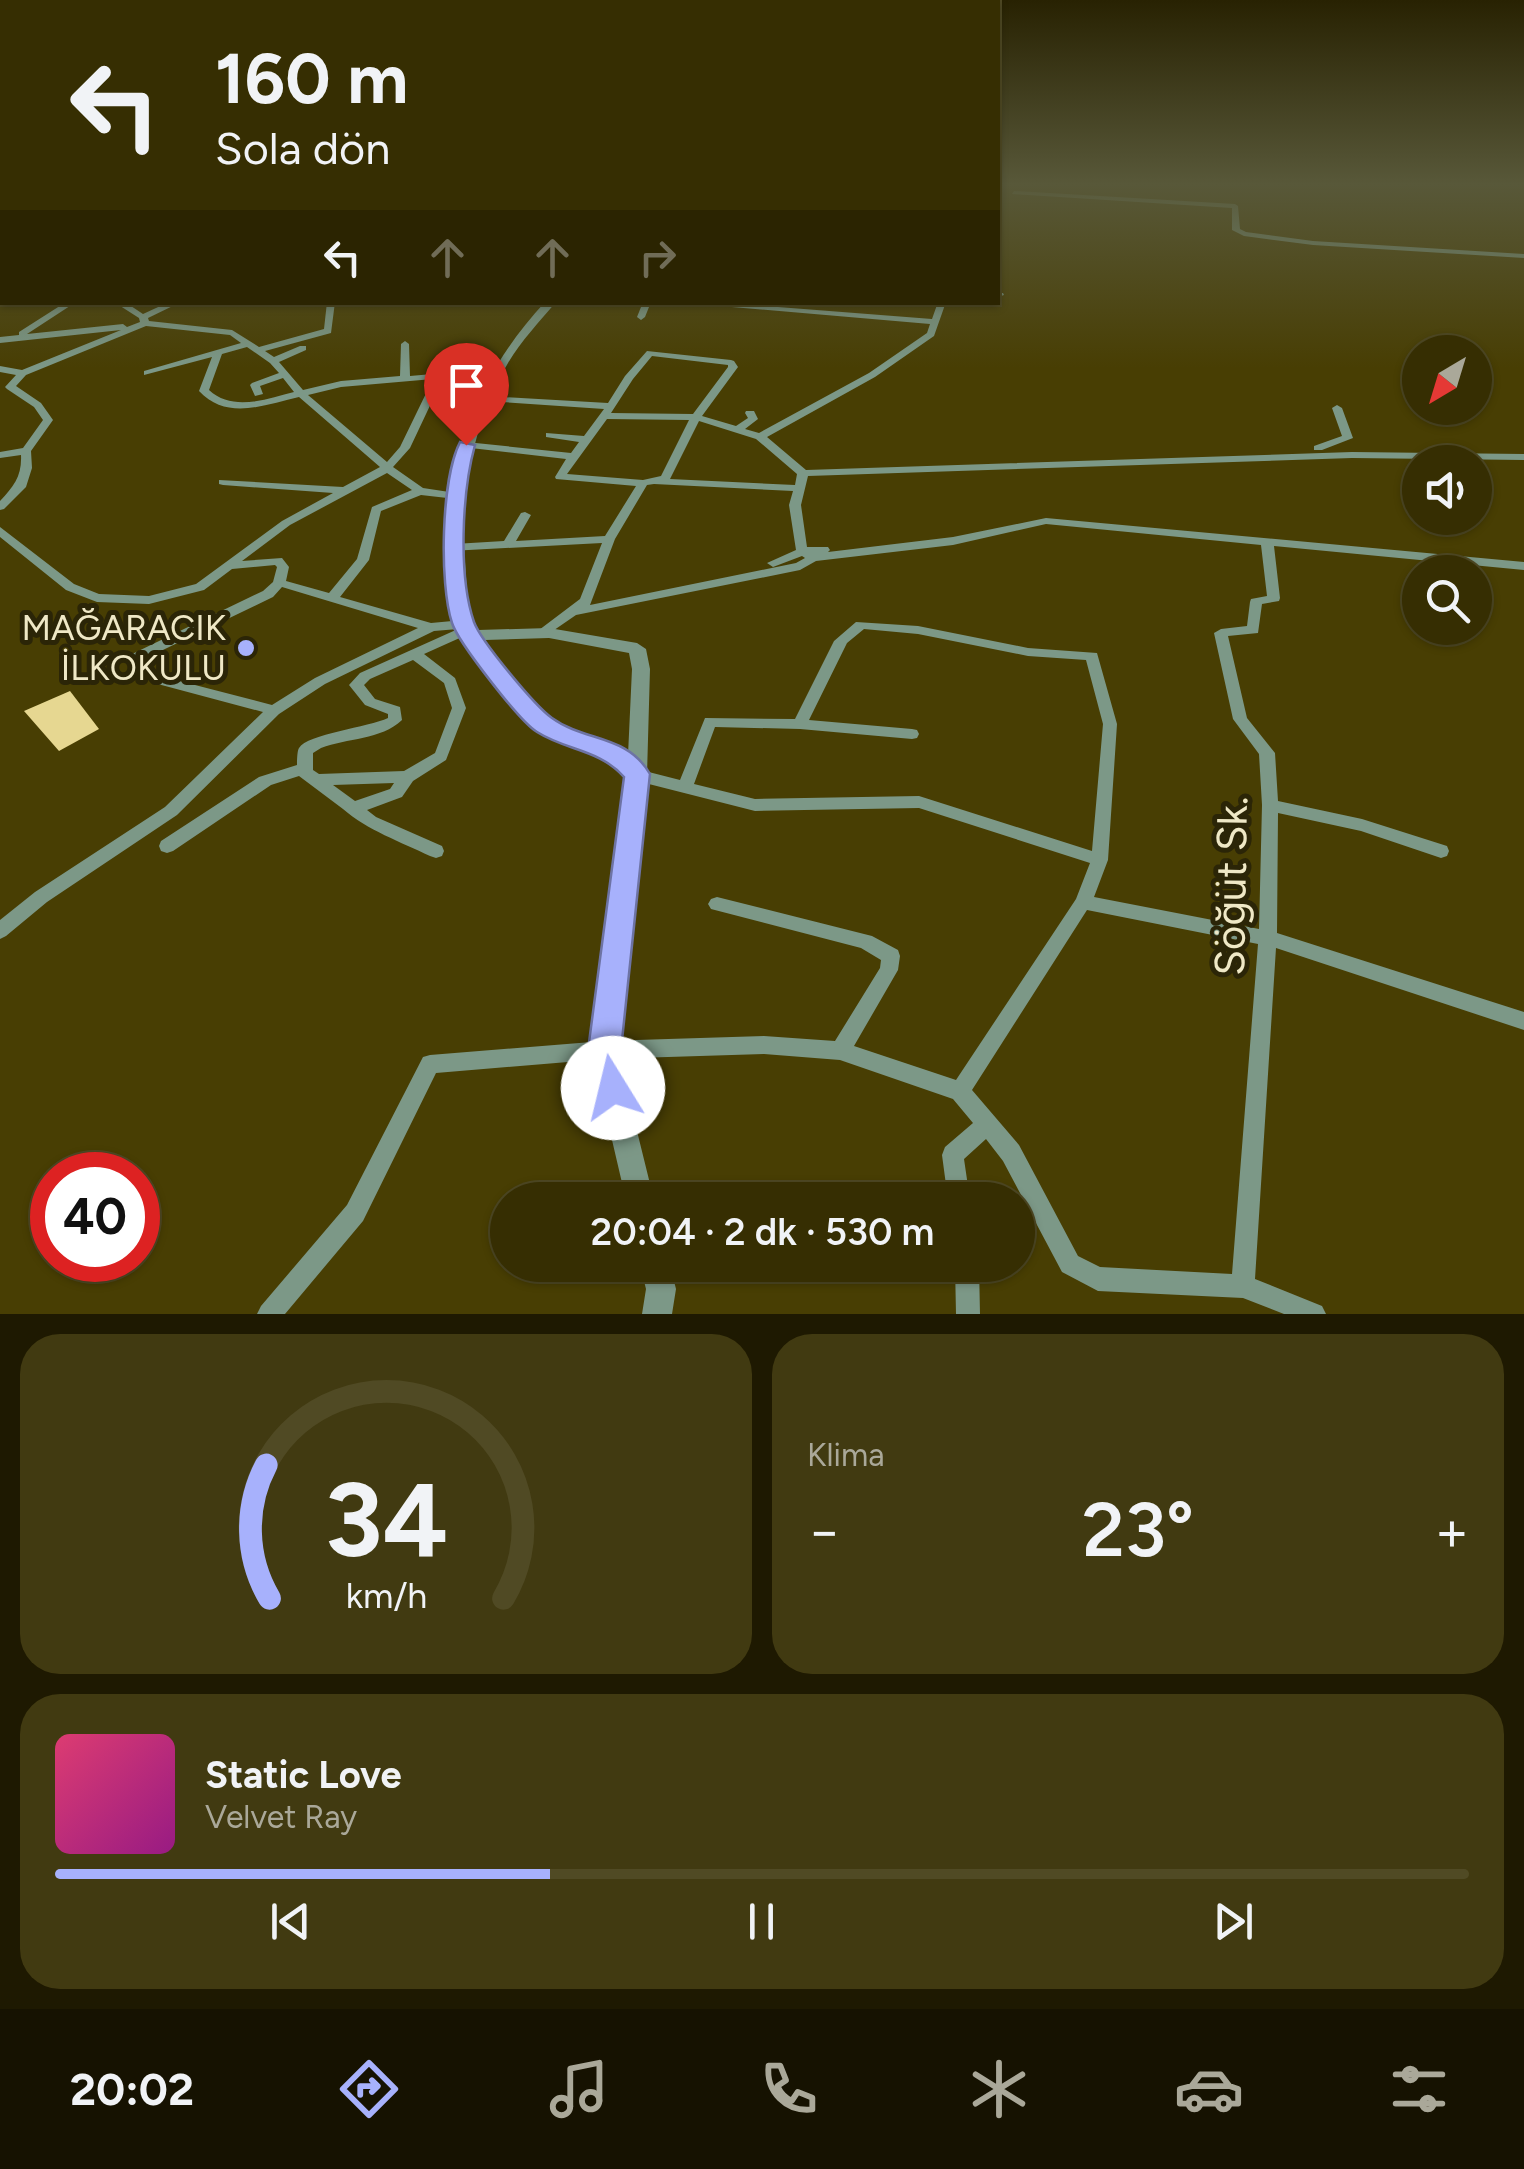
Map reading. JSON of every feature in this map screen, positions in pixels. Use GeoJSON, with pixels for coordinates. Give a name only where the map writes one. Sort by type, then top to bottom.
{"type":"FeatureCollection","features":[{"type":"Feature","properties":{"kind":"street"},"geometry":{"type":"LineString","coordinates":[[1349,245],[1524,256]]}},
{"type":"Feature","properties":{"kind":"street"},"geometry":{"type":"LineString","coordinates":[[0,344],[67,305]]}},
{"type":"Feature","properties":{"kind":"street"},"geometry":{"type":"LineString","coordinates":[[122,305],[144,320],[212,329],[251,342],[286,374],[299,392],[388,468],[420,491],[456,496]]}},
{"type":"Feature","properties":{"kind":"street"},"geometry":{"type":"LineString","coordinates":[[0,507],[20,487],[27,468],[26,451],[48,420],[38,406],[10,387],[23,373],[133,327],[172,305]]}},
{"type":"Feature","properties":{"kind":"street"},"geometry":{"type":"LineString","coordinates":[[203,367],[217,356],[251,342],[328,331],[331,305]]}},
{"type":"Feature","properties":{"kind":"street"},"geometry":{"type":"LineString","coordinates":[[548,305],[500,371],[471,424],[456,496],[454,548],[468,629],[522,704],[546,726],[616,752],[637,774],[755,805],[920,802],[1100,860]]}},
{"type":"Feature","properties":{"kind":"street"},"geometry":{"type":"LineString","coordinates":[[641,317],[646,305]]}},
{"type":"Feature","properties":{"kind":"street"},"geometry":{"type":"LineString","coordinates":[[733,305],[934,322]]}},
{"type":"Feature","properties":{"kind":"street"},"geometry":{"type":"LineString","coordinates":[[760,436],[872,375],[931,334],[941,305]]}},
{"type":"Feature","properties":{"kind":"street"},"geometry":{"type":"LineString","coordinates":[[16,337],[133,327]]}},
{"type":"Feature","properties":{"kind":"street"},"geometry":{"type":"LineString","coordinates":[[404,344],[406,378]]}},
{"type":"Feature","properties":{"kind":"street"},"geometry":{"type":"LineString","coordinates":[[273,361],[303,348]]}},
{"type":"Feature","properties":{"kind":"street"},"geometry":{"type":"LineString","coordinates":[[147,373],[232,352]]}},
{"type":"Feature","properties":{"kind":"street"},"geometry":{"type":"LineString","coordinates":[[652,498],[658,482],[665,478],[696,417],[733,367],[731,362],[650,353],[621,383],[607,411],[571,456],[560,478],[643,483],[658,482],[797,488]]}},
{"type":"Feature","properties":{"kind":"street"},"geometry":{"type":"LineString","coordinates":[[217,356],[204,391],[218,403],[249,406],[299,392],[500,371]]}},
{"type":"Feature","properties":{"kind":"street"},"geometry":{"type":"LineString","coordinates":[[0,369],[23,373]]}},
{"type":"Feature","properties":{"kind":"street"},"geometry":{"type":"LineString","coordinates":[[258,394],[255,385],[259,382],[286,374]]}},
{"type":"Feature","properties":{"kind":"street"},"geometry":{"type":"LineString","coordinates":[[0,531],[70,587],[96,598],[149,600],[200,587],[234,566],[286,523],[388,468],[406,448],[440,376]]}},
{"type":"Feature","properties":{"kind":"street"},"geometry":{"type":"LineString","coordinates":[[486,398],[696,417],[760,436],[804,473],[1352,455],[1524,457]]}},
{"type":"Feature","properties":{"kind":"street"},"geometry":{"type":"LineString","coordinates":[[1062,462],[1070,454],[1096,452],[1309,450],[1337,445],[1348,438],[1338,408]]}},
{"type":"Feature","properties":{"kind":"street"},"geometry":{"type":"LineString","coordinates":[[738,430],[753,419],[750,413]]}},
{"type":"Feature","properties":{"kind":"street"},"geometry":{"type":"LineString","coordinates":[[550,435],[584,439]]}},
{"type":"Feature","properties":{"kind":"street"},"geometry":{"type":"LineString","coordinates":[[466,445],[571,456]]}},
{"type":"Feature","properties":{"kind":"street"},"geometry":{"type":"LineString","coordinates":[[0,455],[26,451]]}},
{"type":"Feature","properties":{"kind":"street"},"geometry":{"type":"LineString","coordinates":[[804,473],[795,505],[808,555]]}},
{"type":"Feature","properties":{"kind":"street"},"geometry":{"type":"LineString","coordinates":[[222,482],[344,490]]}},
{"type":"Feature","properties":{"kind":"street"},"geometry":{"type":"LineString","coordinates":[[581,606],[609,538],[643,483]]}},
{"type":"Feature","properties":{"kind":"street"},"geometry":{"type":"LineString","coordinates":[[334,595],[363,560],[376,509],[420,491]]}},
{"type":"Feature","properties":{"kind":"street"},"geometry":{"type":"LineString","coordinates":[[508,544],[525,516]]}},
{"type":"Feature","properties":{"kind":"street"},"geometry":{"type":"LineString","coordinates":[[544,633],[581,606],[800,566],[808,555],[953,534],[1034,516],[1524,562]]}},
{"type":"Feature","properties":{"kind":"street"},"geometry":{"type":"LineString","coordinates":[[808,555],[953,540],[1046,522],[1524,562]]}},
{"type":"Feature","properties":{"kind":"street"},"geometry":{"type":"LineString","coordinates":[[454,548],[609,538]]}},
{"type":"Feature","properties":{"kind":"street","name":"Söğüt Sk."},"geometry":{"type":"LineString","coordinates":[[1243,1286],[1268,938],[1270,805],[1266,754],[1240,719],[1221,633],[1252,630],[1256,602],[1274,598],[1267,542]]}},
{"type":"Feature","properties":{"kind":"street"},"geometry":{"type":"LineString","coordinates":[[234,566],[278,561],[282,567],[279,584]]}},
{"type":"Feature","properties":{"kind":"street"},"geometry":{"type":"LineString","coordinates":[[274,710],[159,680],[135,666],[134,659],[170,638],[242,608],[279,584],[334,595],[386,618],[430,627],[544,633],[637,648],[641,669],[637,774],[604,1050],[636,1182]]}},
{"type":"Feature","properties":{"kind":"street"},"geometry":{"type":"LineString","coordinates":[[800,724],[840,641],[860,625],[918,630],[1028,652],[1092,656],[1110,724],[1100,860],[1083,902],[960,1091]]}},
{"type":"Feature","properties":{"kind":"street"},"geometry":{"type":"LineString","coordinates":[[0,931],[41,897],[171,811],[274,710],[320,681],[430,627]]}},
{"type":"Feature","properties":{"kind":"street"},"geometry":{"type":"LineString","coordinates":[[436,850],[351,809],[310,774],[305,750],[323,738],[382,728],[395,720],[395,711],[370,702],[356,685],[365,676],[468,629]]}},
{"type":"Feature","properties":{"kind":"street"},"geometry":{"type":"LineString","coordinates":[[351,809],[396,793],[406,778],[442,756],[458,708],[450,681],[414,653]]}},
{"type":"Feature","properties":{"kind":"street"},"geometry":{"type":"LineString","coordinates":[[686,785],[710,722],[800,724],[912,734]]}},
{"type":"Feature","properties":{"kind":"street"},"geometry":{"type":"LineString","coordinates":[[167,846],[266,780],[310,774],[406,778]]}},
{"type":"Feature","properties":{"kind":"street"},"geometry":{"type":"LineString","coordinates":[[1270,805],[1362,825],[1441,851]]}},
{"type":"Feature","properties":{"kind":"street"},"geometry":{"type":"LineString","coordinates":[[1083,902],[1268,938],[1524,1021]]}},
{"type":"Feature","properties":{"kind":"street"},"geometry":{"type":"LineString","coordinates":[[716,904],[866,941],[891,956],[889,970],[840,1051]]}},
{"type":"Feature","properties":{"kind":"street"},"geometry":{"type":"LineString","coordinates":[[269,1314],[355,1212],[430,1064],[604,1050],[764,1046],[840,1051],[960,1091],[1011,1153],[1070,1264],[1098,1278],[1243,1286],[1314,1314]]}},
{"type":"Feature","properties":{"kind":"street"},"geometry":{"type":"LineString","coordinates":[[957,1182],[953,1155],[987,1124]]}},
{"type":"Feature","properties":{"kind":"street"},"geometry":{"type":"LineString","coordinates":[[657,1314],[660,1282]]}},
{"type":"Feature","properties":{"kind":"street"},"geometry":{"type":"LineString","coordinates":[[968,1282],[968,1314]]}},
{"type":"Feature","properties":{"kind":"building"},"geometry":{"type":"Polygon","coordinates":[[[70,691],[99,729],[59,751],[24,711],[70,691]]]}},
{"type":"Feature","properties":{"kind":"place","name":"MAĞARACIK İLKOKULU"},"geometry":{"type":"Point","coordinates":[246,648]}},
{"type":"Feature","properties":{"kind":"route"},"geometry":{"type":"LineString","coordinates":[[466,445],[458,474],[454,543],[464,624],[522,704],[546,726],[616,752],[637,774],[604,1050],[613,1088]]}}]}
